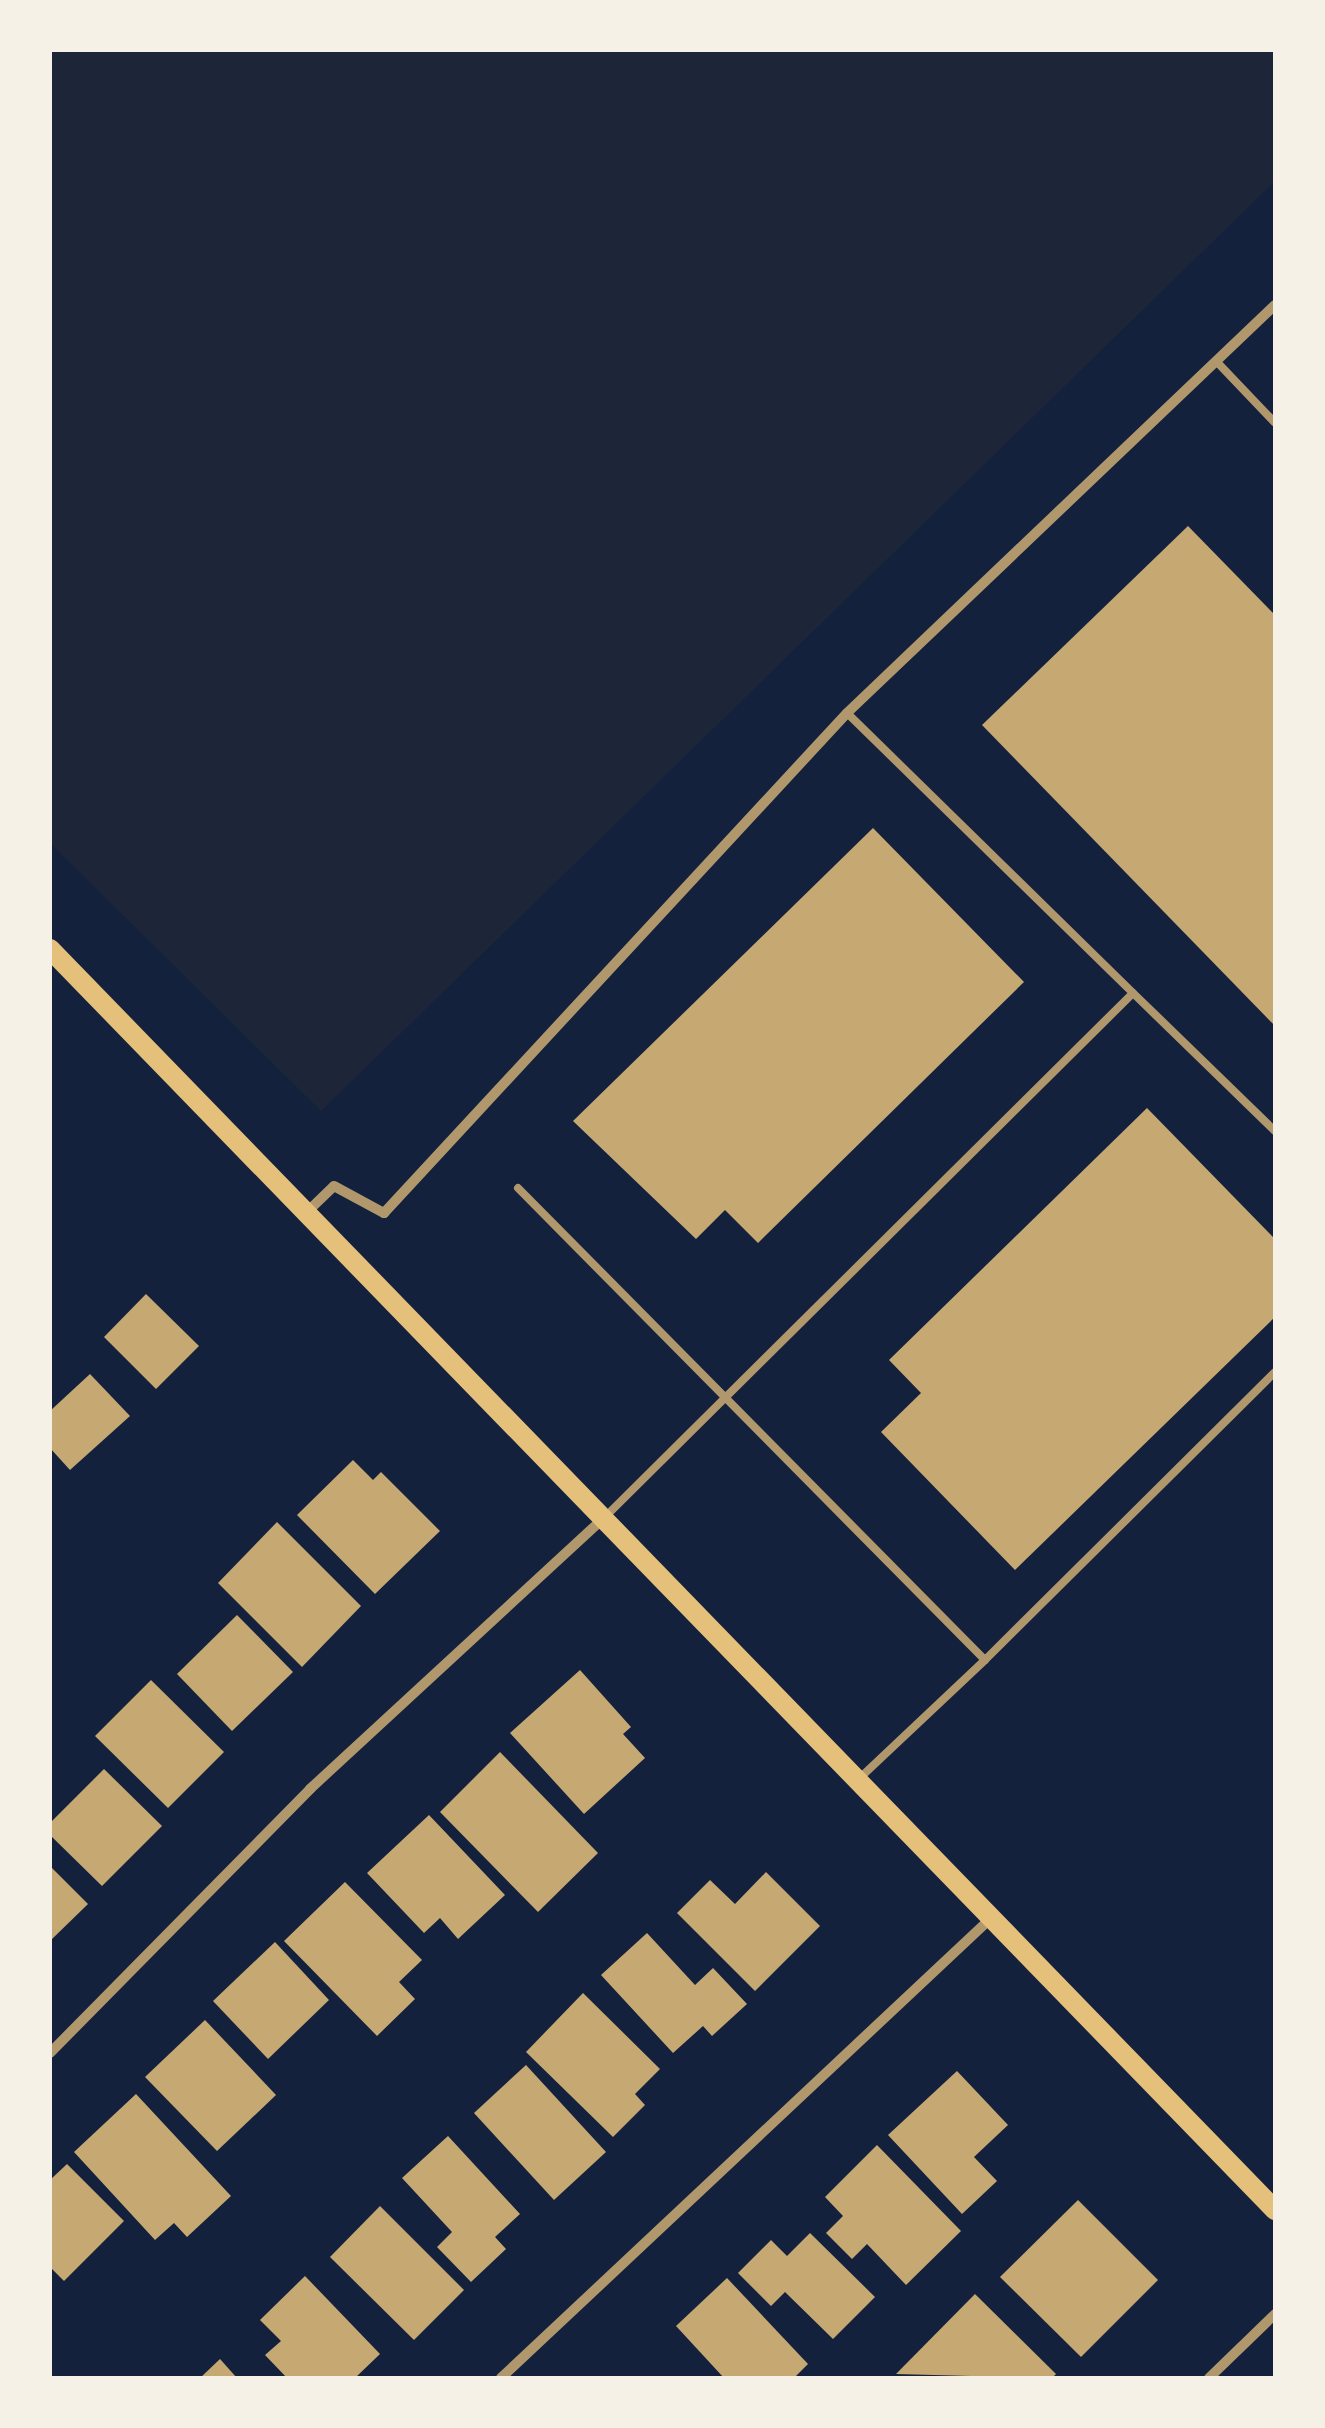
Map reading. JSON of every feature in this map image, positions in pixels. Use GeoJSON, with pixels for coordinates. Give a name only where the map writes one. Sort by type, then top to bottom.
{"type":"FeatureCollection","features":[{"type":"Feature","properties":{"kind":"main road"},"geometry":{"type":"LineString","coordinates":[[50,949],[1275,2210]]}},
{"type":"Feature","properties":{"kind":"street"},"geometry":{"type":"LineString","coordinates":[[306,1213],[334,1186],[384,1213],[847,713],[1275,305]]}},
{"type":"Feature","properties":{"kind":"street"},"geometry":{"type":"LineString","coordinates":[[50,2054],[310,1790],[603,1519]]}},
{"type":"Feature","properties":{"kind":"street"},"geometry":{"type":"LineString","coordinates":[[500,2378],[991,1918]]}},
{"type":"Feature","properties":{"kind":"street"},"geometry":{"type":"LineString","coordinates":[[1209,2378],[1275,2314]]}},
{"type":"Feature","properties":{"kind":"lane"},"geometry":{"type":"LineString","coordinates":[[1217,362],[1275,423]]}},
{"type":"Feature","properties":{"kind":"lane"},"geometry":{"type":"LineString","coordinates":[[847,713],[1275,1131]]}},
{"type":"Feature","properties":{"kind":"lane"},"geometry":{"type":"LineString","coordinates":[[603,1519],[1133,992]]}},
{"type":"Feature","properties":{"kind":"lane"},"geometry":{"type":"LineString","coordinates":[[518,1188],[985,1660]]}},
{"type":"Feature","properties":{"kind":"lane"},"geometry":{"type":"LineString","coordinates":[[857,1780],[985,1660],[1275,1372]]}},
{"type":"Feature","properties":{"kind":"shaded area"},"geometry":{"type":"Polygon","coordinates":[[[50,50],[1275,50],[1275,181],[321,1111],[50,843],[50,50]]]}},
{"type":"Feature","properties":{"kind":"building"},"geometry":{"type":"Polygon","coordinates":[[[1188,526],[1275,615],[1275,1026],[982,725],[1188,526]]]}},
{"type":"Feature","properties":{"kind":"building"},"geometry":{"type":"Polygon","coordinates":[[[873,828],[1024,982],[758,1243],[725,1210],[696,1239],[573,1121],[873,828]]]}},
{"type":"Feature","properties":{"kind":"building"},"geometry":{"type":"Polygon","coordinates":[[[1147,1108],[1275,1239],[1275,1317],[1015,1570],[881,1432],[921,1393],[889,1360],[1147,1108]]]}},
{"type":"Feature","properties":{"kind":"building"},"geometry":{"type":"Polygon","coordinates":[[[146,1294],[199,1346],[156,1389],[104,1337],[146,1294]]]}},
{"type":"Feature","properties":{"kind":"building"},"geometry":{"type":"Polygon","coordinates":[[[90,1374],[130,1416],[70,1470],[50,1448],[50,1411],[90,1374]]]}},
{"type":"Feature","properties":{"kind":"building"},"geometry":{"type":"Polygon","coordinates":[[[353,1460],[373,1480],[381,1472],[440,1531],[375,1594],[297,1515],[353,1460]]]}},
{"type":"Feature","properties":{"kind":"building"},"geometry":{"type":"Polygon","coordinates":[[[277,1522],[361,1606],[302,1667],[218,1583],[277,1522]]]}},
{"type":"Feature","properties":{"kind":"building"},"geometry":{"type":"Polygon","coordinates":[[[237,1615],[293,1672],[232,1731],[177,1674],[237,1615]]]}},
{"type":"Feature","properties":{"kind":"building"},"geometry":{"type":"Polygon","coordinates":[[[580,1670],[631,1727],[623,1734],[645,1758],[584,1814],[510,1733],[580,1670]]]}},
{"type":"Feature","properties":{"kind":"building"},"geometry":{"type":"Polygon","coordinates":[[[151,1680],[224,1752],[168,1808],[95,1736],[151,1680]]]}},
{"type":"Feature","properties":{"kind":"building"},"geometry":{"type":"Polygon","coordinates":[[[500,1752],[598,1853],[538,1912],[440,1812],[500,1752]]]}},
{"type":"Feature","properties":{"kind":"building"},"geometry":{"type":"Polygon","coordinates":[[[104,1769],[162,1826],[102,1886],[50,1835],[50,1823],[104,1769]]]}},
{"type":"Feature","properties":{"kind":"building"},"geometry":{"type":"Polygon","coordinates":[[[429,1815],[505,1895],[458,1939],[440,1918],[424,1933],[367,1873],[429,1815]]]}},
{"type":"Feature","properties":{"kind":"building"},"geometry":{"type":"Polygon","coordinates":[[[50,1866],[88,1904],[50,1941],[50,1866]]]}},
{"type":"Feature","properties":{"kind":"building"},"geometry":{"type":"Polygon","coordinates":[[[766,1872],[820,1926],[755,1991],[677,1913],[710,1880],[735,1904],[766,1872]]]}},
{"type":"Feature","properties":{"kind":"building"},"geometry":{"type":"Polygon","coordinates":[[[345,1882],[422,1960],[399,1982],[415,1999],[377,2036],[284,1941],[345,1882]]]}},
{"type":"Feature","properties":{"kind":"building"},"geometry":{"type":"Polygon","coordinates":[[[647,1933],[695,1985],[713,1968],[747,2004],[712,2036],[703,2026],[673,2053],[601,1975],[647,1933]]]}},
{"type":"Feature","properties":{"kind":"building"},"geometry":{"type":"Polygon","coordinates":[[[275,1942],[329,2000],[268,2059],[213,2001],[275,1942]]]}},
{"type":"Feature","properties":{"kind":"building"},"geometry":{"type":"Polygon","coordinates":[[[583,1993],[660,2069],[635,2094],[645,2105],[613,2137],[526,2052],[583,1993]]]}},
{"type":"Feature","properties":{"kind":"building"},"geometry":{"type":"Polygon","coordinates":[[[205,2020],[276,2095],[217,2151],[145,2077],[205,2020]]]}},
{"type":"Feature","properties":{"kind":"building"},"geometry":{"type":"Polygon","coordinates":[[[526,2065],[606,2152],[554,2200],[474,2113],[526,2065]]]}},
{"type":"Feature","properties":{"kind":"building"},"geometry":{"type":"Polygon","coordinates":[[[957,2071],[1008,2125],[974,2157],[997,2181],[962,2214],[888,2135],[957,2071]]]}},
{"type":"Feature","properties":{"kind":"building"},"geometry":{"type":"Polygon","coordinates":[[[136,2094],[231,2196],[187,2237],[174,2223],[155,2240],[74,2152],[136,2094]]]}},
{"type":"Feature","properties":{"kind":"building"},"geometry":{"type":"Polygon","coordinates":[[[448,2136],[520,2214],[495,2237],[506,2249],[471,2282],[437,2247],[452,2232],[402,2178],[448,2136]]]}},
{"type":"Feature","properties":{"kind":"building"},"geometry":{"type":"Polygon","coordinates":[[[877,2145],[961,2231],[906,2285],[867,2244],[852,2259],[826,2233],[843,2216],[825,2197],[877,2145]]]}},
{"type":"Feature","properties":{"kind":"building"},"geometry":{"type":"Polygon","coordinates":[[[67,2164],[124,2221],[64,2281],[50,2267],[50,2180],[67,2164]]]}},
{"type":"Feature","properties":{"kind":"building"},"geometry":{"type":"Polygon","coordinates":[[[1078,2200],[1158,2280],[1081,2357],[1000,2277],[1078,2200]]]}},
{"type":"Feature","properties":{"kind":"building"},"geometry":{"type":"Polygon","coordinates":[[[380,2206],[464,2290],[414,2340],[330,2257],[380,2206]]]}},
{"type":"Feature","properties":{"kind":"building"},"geometry":{"type":"Polygon","coordinates":[[[810,2233],[875,2297],[833,2339],[785,2292],[771,2306],[738,2273],[771,2240],[787,2256],[810,2233]]]}},
{"type":"Feature","properties":{"kind":"building"},"geometry":{"type":"Polygon","coordinates":[[[305,2276],[380,2354],[355,2378],[287,2378],[265,2355],[281,2341],[260,2320],[305,2276]]]}},
{"type":"Feature","properties":{"kind":"building"},"geometry":{"type":"Polygon","coordinates":[[[727,2278],[808,2364],[794,2378],[724,2378],[676,2326],[727,2278]]]}},
{"type":"Feature","properties":{"kind":"building"},"geometry":{"type":"Polygon","coordinates":[[[975,2294],[1056,2374],[1052,2378],[896,2374],[975,2294]]]}},
{"type":"Feature","properties":{"kind":"building"},"geometry":{"type":"Polygon","coordinates":[[[220,2359],[237,2378],[200,2378],[220,2359]]]}}]}
